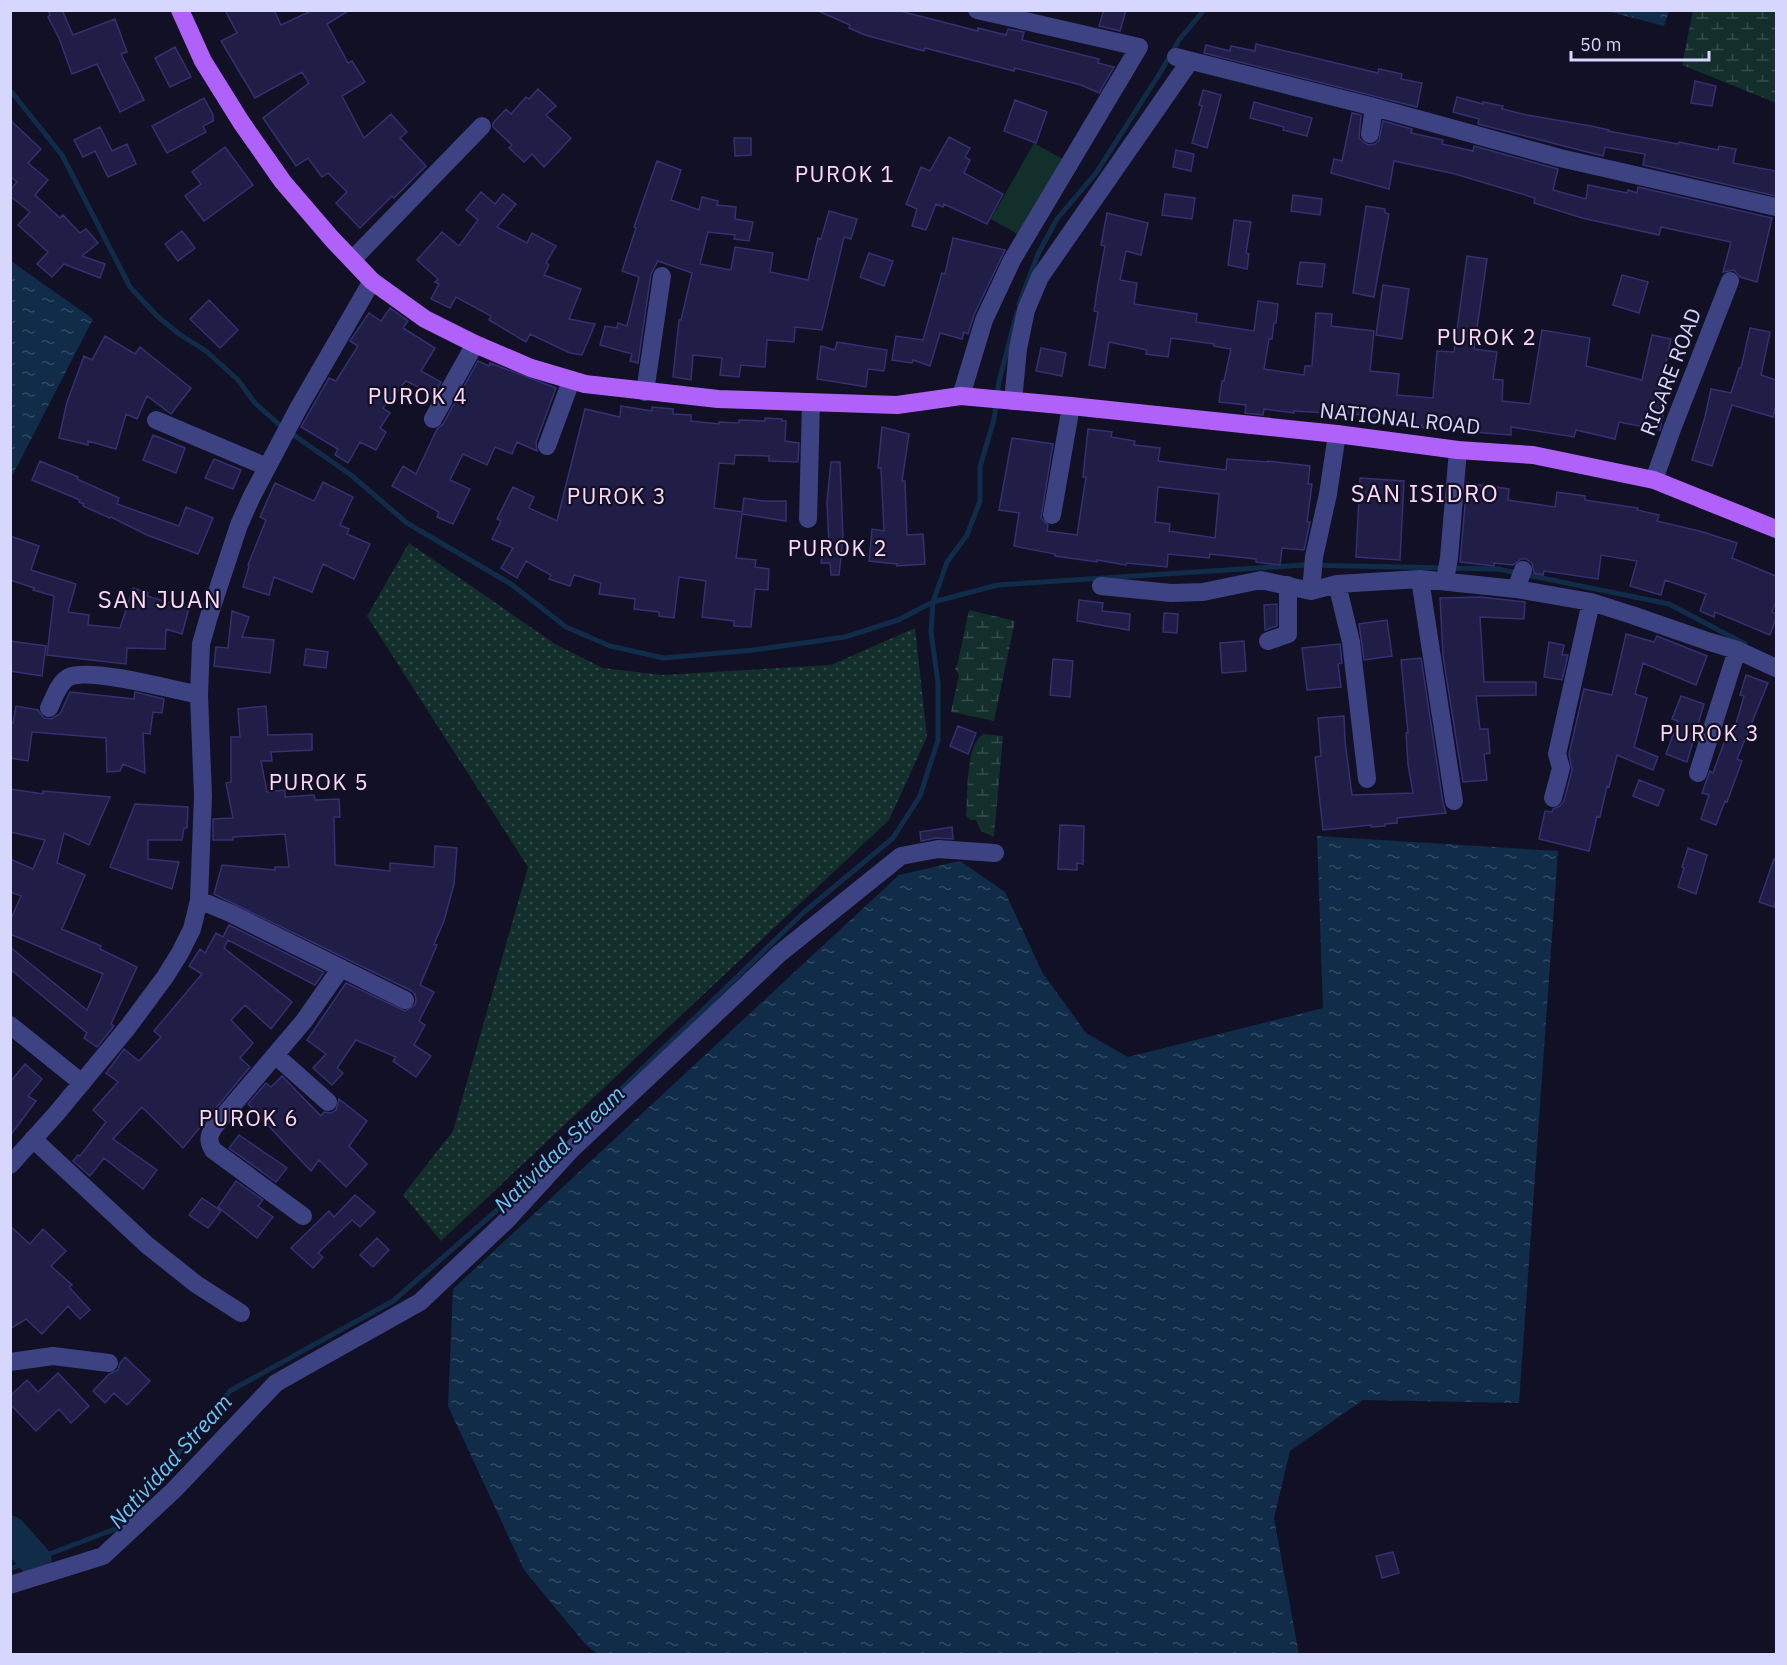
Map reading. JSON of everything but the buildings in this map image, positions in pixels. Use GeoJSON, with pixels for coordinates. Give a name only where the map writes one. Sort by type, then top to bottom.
{"type":"FeatureCollection","features":[{"type":"Feature","properties":{"kind":"main road","name":"NATIONAL ROAD"},"geometry":{"type":"LineString","coordinates":[[180,10],[203,61],[241,122],[283,182],[352,260],[372,280],[425,319],[531,368],[571,381],[645,392],[718,399],[897,405],[961,396],[1337,434],[1458,450],[1533,455],[1654,480],[1776,529]]}},
{"type":"Feature","properties":{"kind":"street"},"geometry":{"type":"LineString","coordinates":[[961,396],[984,320],[1012,260],[1139,47],[977,10]]}},
{"type":"Feature","properties":{"kind":"street"},"geometry":{"type":"LineString","coordinates":[[1004,400],[1026,310],[1040,277],[1183,59],[1374,107],[1560,158],[1776,207]]}},
{"type":"Feature","properties":{"kind":"street"},"geometry":{"type":"LineString","coordinates":[[1370,134],[1374,107]]}},
{"type":"Feature","properties":{"kind":"street"},"geometry":{"type":"LineString","coordinates":[[352,260],[482,126]]}},
{"type":"Feature","properties":{"kind":"street"},"geometry":{"type":"LineString","coordinates":[[645,392],[663,276]]}},
{"type":"Feature","properties":{"kind":"street"},"geometry":{"type":"LineString","coordinates":[[10,1165],[128,1027],[180,953],[192,929],[199,900],[203,796],[199,695],[201,644],[239,525],[298,407],[372,280]]}},
{"type":"Feature","properties":{"kind":"street","name":"RICARE ROAD"},"geometry":{"type":"LineString","coordinates":[[1654,480],[1730,281]]}},
{"type":"Feature","properties":{"kind":"street"},"geometry":{"type":"LineString","coordinates":[[433,419],[475,344]]}},
{"type":"Feature","properties":{"kind":"street"},"geometry":{"type":"LineString","coordinates":[[547,446],[571,381]]}},
{"type":"Feature","properties":{"kind":"street"},"geometry":{"type":"LineString","coordinates":[[808,519],[811,402]]}},
{"type":"Feature","properties":{"kind":"street"},"geometry":{"type":"LineString","coordinates":[[1052,515],[1071,406]]}},
{"type":"Feature","properties":{"kind":"street"},"geometry":{"type":"LineString","coordinates":[[156,420],[267,467]]}},
{"type":"Feature","properties":{"kind":"street"},"geometry":{"type":"LineString","coordinates":[[1312,574],[1337,434]]}},
{"type":"Feature","properties":{"kind":"street"},"geometry":{"type":"LineString","coordinates":[[1446,570],[1458,450]]}},
{"type":"Feature","properties":{"kind":"street"},"geometry":{"type":"LineString","coordinates":[[1101,586],[1171,593],[1203,592],[1261,580],[1288,585],[1312,574],[1337,584],[1420,579],[1446,570],[1520,580],[1737,650],[1776,668]]}},
{"type":"Feature","properties":{"kind":"street"},"geometry":{"type":"LineString","coordinates":[[1420,579],[1454,801]]}},
{"type":"Feature","properties":{"kind":"street"},"geometry":{"type":"LineString","coordinates":[[1337,584],[1351,642],[1367,779]]}},
{"type":"Feature","properties":{"kind":"street"},"geometry":{"type":"LineString","coordinates":[[1268,641],[1287,634],[1288,585]]}},
{"type":"Feature","properties":{"kind":"street"},"geometry":{"type":"LineString","coordinates":[[1553,798],[1561,768],[1557,754],[1591,602]]}},
{"type":"Feature","properties":{"kind":"street"},"geometry":{"type":"LineString","coordinates":[[1698,773],[1737,650]]}},
{"type":"Feature","properties":{"kind":"street"},"geometry":{"type":"LineString","coordinates":[[49,708],[60,687],[68,678],[79,675],[106,676],[199,695]]}},
{"type":"Feature","properties":{"kind":"street"},"geometry":{"type":"LineString","coordinates":[[10,1586],[103,1556],[174,1490],[276,1383],[420,1302],[507,1220],[571,1150],[779,954],[901,856],[938,849],[995,853]]}},
{"type":"Feature","properties":{"kind":"street"},"geometry":{"type":"LineString","coordinates":[[199,900],[230,913],[405,1000]]}},
{"type":"Feature","properties":{"kind":"street"},"geometry":{"type":"LineString","coordinates":[[303,1216],[213,1150],[209,1142],[209,1135],[304,1022],[341,968]]}},
{"type":"Feature","properties":{"kind":"street"},"geometry":{"type":"LineString","coordinates":[[10,1025],[82,1083]]}},
{"type":"Feature","properties":{"kind":"street"},"geometry":{"type":"LineString","coordinates":[[275,1055],[328,1102]]}},
{"type":"Feature","properties":{"kind":"street"},"geometry":{"type":"LineString","coordinates":[[33,1139],[147,1245],[196,1284],[241,1313]]}},
{"type":"Feature","properties":{"kind":"street"},"geometry":{"type":"LineString","coordinates":[[10,1362],[53,1356],[109,1363]]}},
{"type":"Feature","properties":{"kind":"green space"},"geometry":{"type":"Polygon","coordinates":[[[1693,10],[1776,11],[1776,103],[1682,65],[1693,10]]]}},
{"type":"Feature","properties":{"kind":"green space"},"geometry":{"type":"Polygon","coordinates":[[[1034,143],[1068,162],[1024,238],[991,219],[1034,143]]]}},
{"type":"Feature","properties":{"kind":"green space"},"geometry":{"type":"Polygon","coordinates":[[[409,543],[555,644],[603,668],[662,675],[831,665],[915,628],[927,737],[889,820],[441,1241],[403,1195],[453,1131],[528,867],[367,616],[409,543]]]}},
{"type":"Feature","properties":{"kind":"green space"},"geometry":{"type":"Polygon","coordinates":[[[969,610],[1015,621],[994,721],[951,712],[959,675],[955,669],[969,610]]]}},
{"type":"Feature","properties":{"kind":"green space"},"geometry":{"type":"Polygon","coordinates":[[[983,734],[1003,736],[994,837],[981,831],[976,820],[970,820],[966,816],[970,760],[977,740],[983,734]]]}},
{"type":"Feature","properties":{"kind":"water"},"geometry":{"type":"Polygon","coordinates":[[[1607,11],[1669,11],[1664,26],[1607,11]]]}},
{"type":"Feature","properties":{"kind":"water"},"geometry":{"type":"Polygon","coordinates":[[[11,261],[93,319],[11,478],[11,261]]]}},
{"type":"Feature","properties":{"kind":"water"},"geometry":{"type":"Polygon","coordinates":[[[1317,836],[1558,851],[1519,1403],[1363,1400],[1290,1451],[1274,1518],[1299,1654],[598,1654],[586,1645],[524,1570],[448,1406],[453,1289],[899,875],[960,861],[1005,892],[1042,972],[1086,1033],[1128,1057],[1323,1008],[1317,836]]]}},
{"type":"Feature","properties":{"kind":"waterway"},"geometry":{"type":"LineString","coordinates":[[1019,304],[1038,254],[1057,219],[1096,173],[1179,40],[1204,10]]}},
{"type":"Feature","properties":{"kind":"waterway"},"geometry":{"type":"LineString","coordinates":[[10,90],[62,155],[130,287],[157,316],[179,334],[206,351],[238,380],[255,403],[282,427],[351,475],[407,523],[511,584],[566,627],[610,646],[664,658],[754,650],[845,637],[898,620],[933,602],[998,585],[1303,565],[1498,569],[1669,604],[1745,644]]}},
{"type":"Feature","properties":{"kind":"waterway","name":"Natividad Stream"},"geometry":{"type":"LineString","coordinates":[[579,1130],[804,912],[893,838],[920,796],[938,740],[938,683],[931,632],[933,602],[947,562],[967,535],[980,501],[980,467],[994,419],[999,381],[1017,313]]}},
{"type":"Feature","properties":{"kind":"waterway","name":"Natividad Stream"},"geometry":{"type":"LineString","coordinates":[[10,1569],[115,1529],[230,1391],[393,1301],[496,1211],[564,1145]]}},
{"type":"Feature","properties":{"kind":"waterway"},"geometry":{"type":"LineString","coordinates":[[10,1532],[35,1560]]}},
{"type":"Feature","properties":{"kind":"district","name":"PUROK 1"},"geometry":{"type":"Point","coordinates":[845,174]}},
{"type":"Feature","properties":{"kind":"district","name":"PUROK 2"},"geometry":{"type":"Point","coordinates":[1487,337]}},
{"type":"Feature","properties":{"kind":"district","name":"PUROK 4"},"geometry":{"type":"Point","coordinates":[418,396]}},
{"type":"Feature","properties":{"kind":"district","name":"SAN ISIDRO"},"geometry":{"type":"Point","coordinates":[1425,494]}},
{"type":"Feature","properties":{"kind":"district","name":"PUROK 3"},"geometry":{"type":"Point","coordinates":[617,496]}},
{"type":"Feature","properties":{"kind":"district","name":"PUROK 2"},"geometry":{"type":"Point","coordinates":[838,548]}},
{"type":"Feature","properties":{"kind":"district","name":"SAN JUAN"},"geometry":{"type":"Point","coordinates":[160,600]}},
{"type":"Feature","properties":{"kind":"district","name":"PUROK 3"},"geometry":{"type":"Point","coordinates":[1710,733]}},
{"type":"Feature","properties":{"kind":"district","name":"PUROK 5"},"geometry":{"type":"Point","coordinates":[319,782]}},
{"type":"Feature","properties":{"kind":"district","name":"PUROK 6"},"geometry":{"type":"Point","coordinates":[249,1118]}}]}
